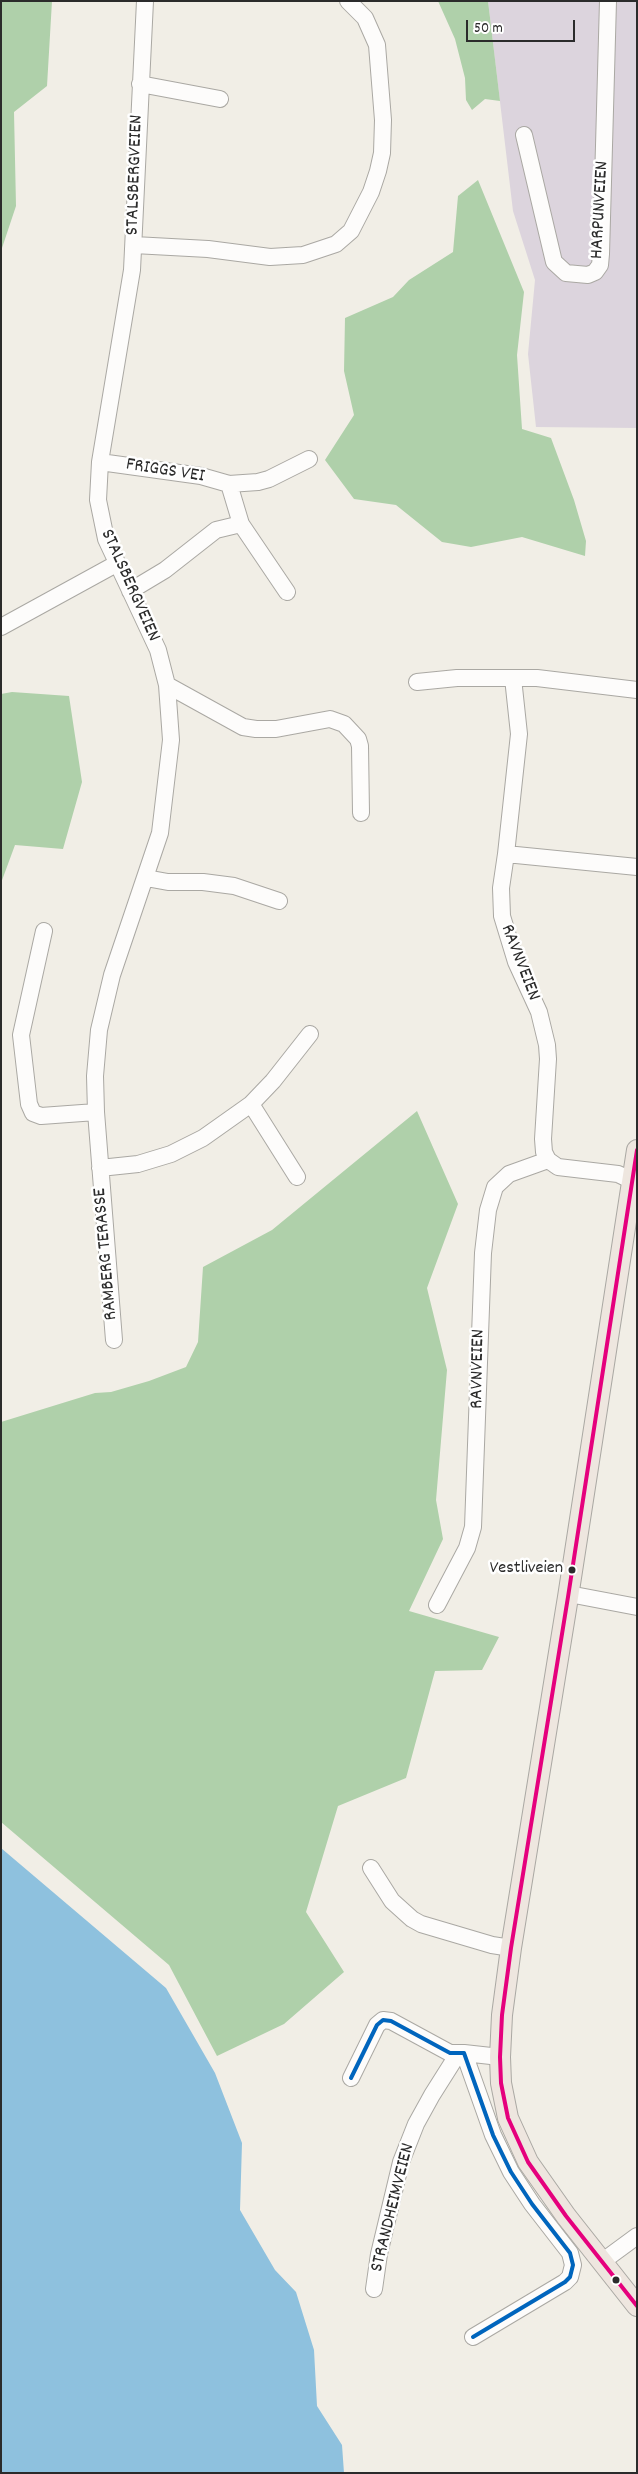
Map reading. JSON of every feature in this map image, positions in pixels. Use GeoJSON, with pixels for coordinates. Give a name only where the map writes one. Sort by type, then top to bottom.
{"type":"FeatureCollection","features":[{"type":"Feature","properties":{"kind":"main road"},"geometry":{"type":"LineString","coordinates":[[637,1150],[635,1181],[511,1948],[502,2015],[500,2057],[501,2083],[508,2118],[528,2162],[561,2209],[637,2306]]}},
{"type":"Feature","properties":{"kind":"street","name":"STALSBERGVEIEN"},"geometry":{"type":"LineString","coordinates":[[145,1],[134,244],[127,307],[100,462],[98,500],[106,539],[116,564],[158,650],[167,685]]}},
{"type":"Feature","properties":{"kind":"street"},"geometry":{"type":"LineString","coordinates":[[134,244],[208,249],[270,257],[303,255],[336,244],[351,231],[371,192],[378,171],[382,153],[383,120],[377,45],[365,18],[348,1]]}},
{"type":"Feature","properties":{"kind":"street","name":"HARPUNVEIEN"},"geometry":{"type":"LineString","coordinates":[[524,135],[554,262],[566,273],[588,275],[596,272],[600,265],[602,254],[608,1]]}},
{"type":"Feature","properties":{"kind":"street"},"geometry":{"type":"LineString","coordinates":[[140,84],[220,99]]}},
{"type":"Feature","properties":{"kind":"street","name":"FRIGGS VEI"},"geometry":{"type":"LineString","coordinates":[[100,462],[201,476],[229,484],[269,479],[309,458]]}},
{"type":"Feature","properties":{"kind":"street","name":"FRIGGS VEI"},"geometry":{"type":"LineString","coordinates":[[229,484],[241,524],[287,592]]}},
{"type":"Feature","properties":{"kind":"street"},"geometry":{"type":"LineString","coordinates":[[130,591],[164,570],[216,530],[241,524]]}},
{"type":"Feature","properties":{"kind":"street"},"geometry":{"type":"LineString","coordinates":[[1,627],[116,564]]}},
{"type":"Feature","properties":{"kind":"street"},"geometry":{"type":"LineString","coordinates":[[417,682],[456,678],[537,678],[637,690]]}},
{"type":"Feature","properties":{"kind":"street","name":"RAVNVEIEN"},"geometry":{"type":"LineString","coordinates":[[436,1604],[467,1548],[473,1527],[483,1253],[490,1201],[495,1188],[509,1174],[548,1160],[544,1152],[543,1139],[548,1059],[547,1045],[538,1012],[516,962],[502,916],[502,888],[519,734],[513,678]]}},
{"type":"Feature","properties":{"kind":"street"},"geometry":{"type":"LineString","coordinates":[[167,685],[243,727],[276,729],[330,719],[344,724],[358,739],[360,746],[361,812]]}},
{"type":"Feature","properties":{"kind":"street","name":"RAMBERG TERASSE"},"geometry":{"type":"LineString","coordinates":[[114,1340],[100,1168],[95,1076],[99,1030],[112,975],[160,833],[169,771],[171,740],[167,685]]}},
{"type":"Feature","properties":{"kind":"street"},"geometry":{"type":"LineString","coordinates":[[506,854],[637,867]]}},
{"type":"Feature","properties":{"kind":"street"},"geometry":{"type":"LineString","coordinates":[[146,878],[168,882],[203,882],[234,886],[264,894],[279,901]]}},
{"type":"Feature","properties":{"kind":"street"},"geometry":{"type":"LineString","coordinates":[[44,932],[21,1035],[29,1104],[33,1114],[41,1116],[96,1112]]}},
{"type":"Feature","properties":{"kind":"street","name":"RAMBERG TERASSE"},"geometry":{"type":"LineString","coordinates":[[100,1168],[138,1164],[172,1154],[203,1138],[252,1104],[310,1034]]}},
{"type":"Feature","properties":{"kind":"street"},"geometry":{"type":"LineString","coordinates":[[252,1104],[296,1177]]}},
{"type":"Feature","properties":{"kind":"street"},"geometry":{"type":"LineString","coordinates":[[548,1160],[558,1167],[618,1174],[635,1181]]}},
{"type":"Feature","properties":{"kind":"street"},"geometry":{"type":"LineString","coordinates":[[569,1594],[637,1607]]}},
{"type":"Feature","properties":{"kind":"street"},"geometry":{"type":"LineString","coordinates":[[372,1868],[392,1901],[412,1919],[421,1924],[511,1948]]}},
{"type":"Feature","properties":{"kind":"street"},"geometry":{"type":"LineString","coordinates":[[351,2078],[377,2025],[383,2020],[391,2021],[450,2053],[500,2057]]}},
{"type":"Feature","properties":{"kind":"street"},"geometry":{"type":"LineString","coordinates":[[464,2053],[493,2135],[511,2172],[532,2204],[570,2253],[573,2265],[570,2276],[559,2287],[473,2338]]}},
{"type":"Feature","properties":{"kind":"street","name":"STRANDHEIMVEIEN"},"geometry":{"type":"LineString","coordinates":[[374,2289],[381,2246],[404,2154],[416,2124],[451,2062],[464,2053]]}},
{"type":"Feature","properties":{"kind":"street"},"geometry":{"type":"LineString","coordinates":[[603,2261],[637,2236]]}},
{"type":"Feature","properties":{"kind":"shaded area"},"geometry":{"type":"Polygon","coordinates":[[[488,1],[637,1],[637,428],[536,427],[528,354],[535,280],[513,211],[488,1]]]}},
{"type":"Feature","properties":{"kind":"green space"},"geometry":{"type":"Polygon","coordinates":[[[1,1],[52,1],[47,86],[14,112],[16,206],[1,251],[1,1]]]}},
{"type":"Feature","properties":{"kind":"green space"},"geometry":{"type":"Polygon","coordinates":[[[438,1],[488,1],[500,101],[485,99],[472,110],[466,100],[465,78],[455,39],[438,1]]]}},
{"type":"Feature","properties":{"kind":"green space"},"geometry":{"type":"Polygon","coordinates":[[[478,180],[524,292],[517,355],[522,429],[551,438],[574,500],[586,541],[585,556],[522,537],[471,547],[442,542],[396,505],[354,499],[325,460],[354,415],[344,371],[345,318],[393,297],[409,280],[453,252],[458,196],[478,180]]]}},
{"type":"Feature","properties":{"kind":"green space"},"geometry":{"type":"Polygon","coordinates":[[[12,692],[69,696],[82,782],[63,849],[15,845],[1,883],[1,694],[12,692]]]}},
{"type":"Feature","properties":{"kind":"green space"},"geometry":{"type":"Polygon","coordinates":[[[417,1111],[458,1204],[427,1288],[447,1370],[436,1500],[443,1539],[409,1611],[499,1637],[482,1670],[435,1671],[406,1778],[338,1806],[306,1912],[344,1972],[284,2024],[217,2056],[169,1965],[1,1822],[1,1422],[95,1393],[111,1392],[149,1381],[186,1367],[198,1342],[203,1267],[272,1230],[417,1111]]]}},
{"type":"Feature","properties":{"kind":"water"},"geometry":{"type":"Polygon","coordinates":[[[1,1848],[166,1988],[215,2073],[242,2143],[240,2210],[275,2270],[296,2292],[314,2350],[317,2406],[342,2445],[344,2473],[1,2473],[1,1848]]]}},
{"type":"Feature","properties":{"kind":"transit line"},"geometry":{"type":"LineString","coordinates":[[637,1150],[568,1597],[511,1948],[502,2015],[500,2057],[501,2083],[508,2118],[528,2162],[566,2216],[637,2306]]}},
{"type":"Feature","properties":{"kind":"transit line"},"geometry":{"type":"LineString","coordinates":[[351,2078],[377,2025],[383,2020],[391,2021],[450,2053],[464,2053],[493,2135],[511,2172],[532,2204],[570,2253],[573,2265],[570,2277],[565,2282],[473,2337]]}},
{"type":"Feature","properties":{"kind":"place","name":"Vestliveien"},"geometry":{"type":"Point","coordinates":[572,1570]}}]}
